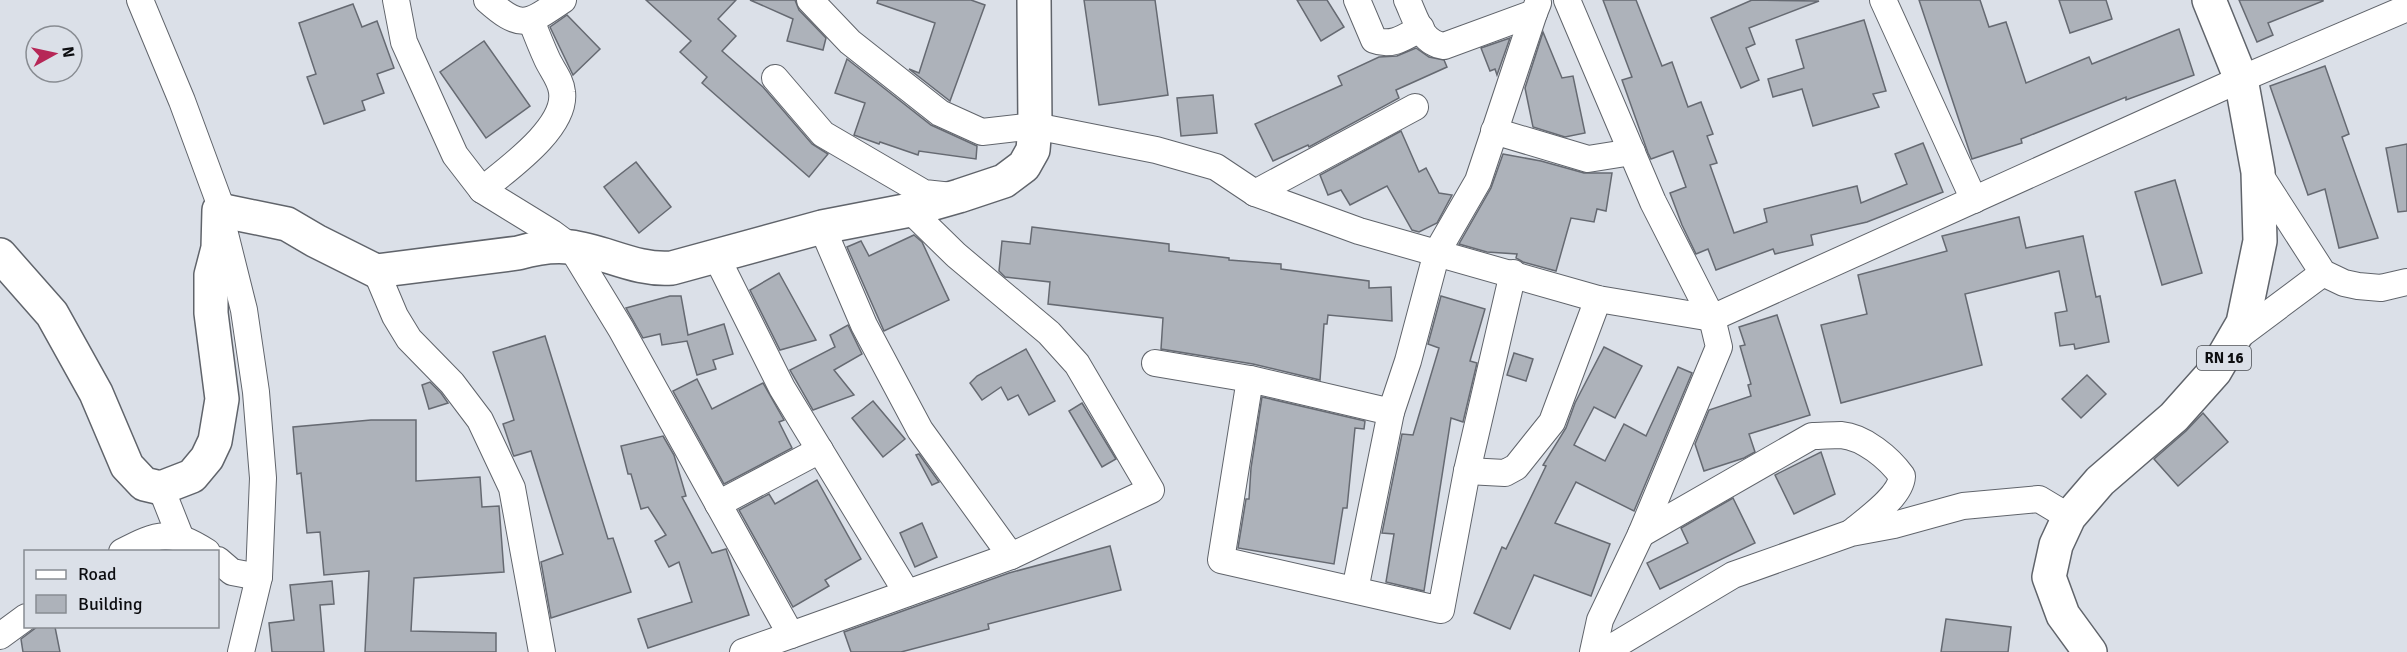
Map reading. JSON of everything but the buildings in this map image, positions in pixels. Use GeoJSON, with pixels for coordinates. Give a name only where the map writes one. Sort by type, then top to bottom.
{"type":"FeatureCollection","features":[{"type":"Feature","properties":{"kind":"main road"},"geometry":{"type":"LineString","coordinates":[[0,255],[52,314],[96,393],[127,466],[144,484],[160,488],[192,476],[207,458],[215,441],[222,399],[211,313],[211,274],[218,248],[219,210],[287,224],[376,271],[518,253],[537,248],[571,247],[646,268],[672,268],[822,227],[910,210],[1004,181],[1024,166],[1033,150],[1035,126],[1034,0]]}},
{"type":"Feature","properties":{"kind":"main road","name":"RN 16"},"geometry":{"type":"LineString","coordinates":[[2090,652],[2063,615],[2049,577],[2056,545],[2069,517],[2100,481],[2174,417],[2215,371],[2243,323],[2260,241],[2258,172],[2241,79],[2209,0]]}},
{"type":"Feature","properties":{"kind":"street"},"geometry":{"type":"LineString","coordinates":[[140,0],[206,165],[219,204],[244,310],[256,392],[263,478],[259,577],[241,652]]}},
{"type":"Feature","properties":{"kind":"street"},"geometry":{"type":"LineString","coordinates":[[396,0],[404,42],[455,155],[482,190],[571,247],[621,329],[791,634]]}},
{"type":"Feature","properties":{"kind":"street"},"geometry":{"type":"LineString","coordinates":[[487,0],[503,14],[518,22],[531,20],[563,0]]}},
{"type":"Feature","properties":{"kind":"street"},"geometry":{"type":"LineString","coordinates":[[810,0],[850,42],[940,114],[982,132],[1035,126],[1156,150],[1216,167],[1255,193],[1359,231],[1598,299],[1712,318],[2241,79],[2407,8]]}},
{"type":"Feature","properties":{"kind":"street"},"geometry":{"type":"LineString","coordinates":[[1357,0],[1374,40],[1384,44],[1398,41],[1421,28]]}},
{"type":"Feature","properties":{"kind":"street"},"geometry":{"type":"LineString","coordinates":[[1407,0],[1426,39],[1435,45],[1444,46],[1536,7]]}},
{"type":"Feature","properties":{"kind":"street"},"geometry":{"type":"LineString","coordinates":[[1567,0],[1653,202],[1712,318],[1719,346],[1641,534],[1600,620],[1593,652]]}},
{"type":"Feature","properties":{"kind":"street"},"geometry":{"type":"LineString","coordinates":[[1883,0],[1974,200]]}},
{"type":"Feature","properties":{"kind":"street"},"geometry":{"type":"LineString","coordinates":[[1355,590],[1391,412],[1408,361],[1437,252],[1478,181],[1536,7]]}},
{"type":"Feature","properties":{"kind":"street"},"geometry":{"type":"LineString","coordinates":[[482,190],[519,160],[545,133],[561,105],[560,83],[531,20]]}},
{"type":"Feature","properties":{"kind":"street"},"geometry":{"type":"LineString","coordinates":[[774,78],[823,134],[924,194],[959,196]]}},
{"type":"Feature","properties":{"kind":"street"},"geometry":{"type":"LineString","coordinates":[[1255,193],[1416,107]]}},
{"type":"Feature","properties":{"kind":"street"},"geometry":{"type":"LineString","coordinates":[[1494,131],[1588,159],[1632,152]]}},
{"type":"Feature","properties":{"kind":"street"},"geometry":{"type":"LineString","coordinates":[[2258,172],[2323,273],[2344,284],[2358,286],[2380,288],[2407,282]]}},
{"type":"Feature","properties":{"kind":"street"},"geometry":{"type":"LineString","coordinates":[[743,652],[1011,556],[1152,490],[1077,364],[1032,317],[956,255],[910,210]]}},
{"type":"Feature","properties":{"kind":"street"},"geometry":{"type":"LineString","coordinates":[[822,227],[864,325],[920,430],[1011,556]]}},
{"type":"Feature","properties":{"kind":"street"},"geometry":{"type":"LineString","coordinates":[[716,256],[782,388],[907,593]]}},
{"type":"Feature","properties":{"kind":"street"},"geometry":{"type":"LineString","coordinates":[[376,271],[395,316],[409,339],[452,383],[480,420],[512,488],[542,652]]}},
{"type":"Feature","properties":{"kind":"street"},"geometry":{"type":"LineString","coordinates":[[1250,379],[1221,560],[1441,610],[1467,471],[1513,273]]}},
{"type":"Feature","properties":{"kind":"street"},"geometry":{"type":"LineString","coordinates":[[2236,338],[2323,273]]}},
{"type":"Feature","properties":{"kind":"street"},"geometry":{"type":"LineString","coordinates":[[1467,471],[1505,473],[1516,467],[1552,422],[1598,299]]}},
{"type":"Feature","properties":{"kind":"street"},"geometry":{"type":"LineString","coordinates":[[1155,363],[1250,379],[1391,412]]}},
{"type":"Feature","properties":{"kind":"street"},"geometry":{"type":"LineString","coordinates":[[1641,534],[1812,436],[1843,435],[1871,447],[1890,459],[1902,476],[1902,483],[1896,493],[1851,533]]}},
{"type":"Feature","properties":{"kind":"street"},"geometry":{"type":"LineString","coordinates":[[718,504],[820,450]]}},
{"type":"Feature","properties":{"kind":"street"},"geometry":{"type":"LineString","coordinates":[[160,488],[180,536]]}},
{"type":"Feature","properties":{"kind":"street"},"geometry":{"type":"LineString","coordinates":[[1604,652],[1733,575],[1851,533],[1894,525],[1963,506],[2039,499],[2069,517]]}},
{"type":"Feature","properties":{"kind":"street"},"geometry":{"type":"LineString","coordinates":[[126,550],[152,537],[180,536],[204,550]]}},
{"type":"Feature","properties":{"kind":"street"},"geometry":{"type":"LineString","coordinates":[[219,561],[232,572],[259,577]]}},
{"type":"Feature","properties":{"kind":"street"},"geometry":{"type":"LineString","coordinates":[[0,636],[24,618]]}}]}
